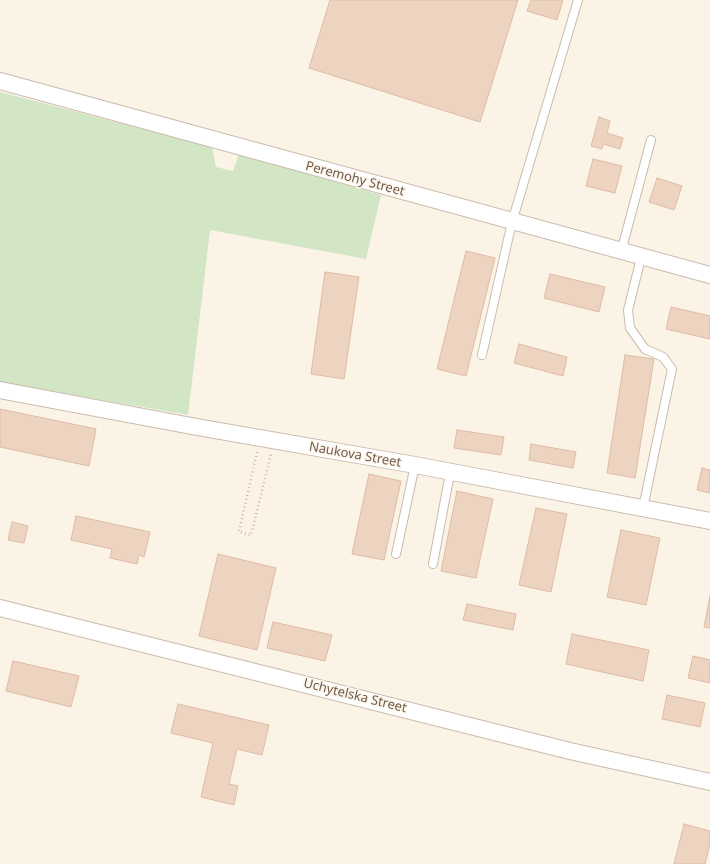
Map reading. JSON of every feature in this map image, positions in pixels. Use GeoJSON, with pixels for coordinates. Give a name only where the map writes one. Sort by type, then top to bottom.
{"type":"FeatureCollection","features":[{"type":"Feature","properties":{"kind":"street","name":"Peremohy Street"},"geometry":{"type":"LineString","coordinates":[[0,81],[641,258],[710,275]]}},
{"type":"Feature","properties":{"kind":"street","name":"Naukova Street"},"geometry":{"type":"LineString","coordinates":[[0,390],[415,465],[450,473],[710,521]]}},
{"type":"Feature","properties":{"kind":"street","name":"Uchytelska Street"},"geometry":{"type":"LineString","coordinates":[[0,608],[570,751],[710,782]]}},
{"type":"Feature","properties":{"kind":"lane"},"geometry":{"type":"LineString","coordinates":[[482,355],[512,222],[578,0]]}},
{"type":"Feature","properties":{"kind":"lane"},"geometry":{"type":"LineString","coordinates":[[621,252],[651,140]]}},
{"type":"Feature","properties":{"kind":"lane"},"geometry":{"type":"LineString","coordinates":[[641,258],[628,310],[630,328],[644,348],[663,357],[672,369],[643,508]]}},
{"type":"Feature","properties":{"kind":"lane"},"geometry":{"type":"LineString","coordinates":[[396,554],[415,465]]}},
{"type":"Feature","properties":{"kind":"lane"},"geometry":{"type":"LineString","coordinates":[[433,564],[450,473]]}},
{"type":"Feature","properties":{"kind":"path"},"geometry":{"type":"LineString","coordinates":[[267,439],[251,535],[239,532],[267,439]]}},
{"type":"Feature","properties":{"kind":"green space"},"geometry":{"type":"Polygon","coordinates":[[[0,92],[212,147],[216,167],[233,171],[239,154],[381,195],[366,259],[210,230],[188,415],[0,382],[0,92]]]}},
{"type":"Feature","properties":{"kind":"building"},"geometry":{"type":"Polygon","coordinates":[[[330,0],[518,0],[480,122],[309,68],[330,0]]]}},
{"type":"Feature","properties":{"kind":"building"},"geometry":{"type":"Polygon","coordinates":[[[531,0],[563,0],[557,20],[527,11],[531,0]]]}},
{"type":"Feature","properties":{"kind":"building"},"geometry":{"type":"Polygon","coordinates":[[[599,117],[610,121],[607,133],[623,138],[620,149],[603,144],[602,149],[591,146],[599,117]]]}},
{"type":"Feature","properties":{"kind":"building"},"geometry":{"type":"Polygon","coordinates":[[[593,159],[622,166],[615,193],[586,186],[593,159]]]}},
{"type":"Feature","properties":{"kind":"building"},"geometry":{"type":"Polygon","coordinates":[[[657,178],[682,186],[674,210],[649,202],[657,178]]]}},
{"type":"Feature","properties":{"kind":"building"},"geometry":{"type":"Polygon","coordinates":[[[466,251],[495,258],[466,376],[437,369],[466,251]]]}},
{"type":"Feature","properties":{"kind":"building"},"geometry":{"type":"Polygon","coordinates":[[[325,272],[359,277],[344,379],[311,374],[325,272]]]}},
{"type":"Feature","properties":{"kind":"building"},"geometry":{"type":"Polygon","coordinates":[[[550,274],[605,287],[599,312],[544,298],[550,274]]]}},
{"type":"Feature","properties":{"kind":"building"},"geometry":{"type":"Polygon","coordinates":[[[671,307],[710,316],[710,339],[666,329],[671,307]]]}},
{"type":"Feature","properties":{"kind":"building"},"geometry":{"type":"Polygon","coordinates":[[[519,344],[567,357],[563,376],[514,363],[519,344]]]}},
{"type":"Feature","properties":{"kind":"building"},"geometry":{"type":"Polygon","coordinates":[[[625,355],[654,359],[635,478],[607,473],[625,355]]]}},
{"type":"Feature","properties":{"kind":"building"},"geometry":{"type":"Polygon","coordinates":[[[0,409],[96,429],[89,466],[0,447],[0,409]]]}},
{"type":"Feature","properties":{"kind":"building"},"geometry":{"type":"Polygon","coordinates":[[[457,430],[504,437],[501,455],[454,448],[457,430]]]}},
{"type":"Feature","properties":{"kind":"building"},"geometry":{"type":"Polygon","coordinates":[[[531,444],[576,452],[573,468],[529,460],[531,444]]]}},
{"type":"Feature","properties":{"kind":"building"},"geometry":{"type":"Polygon","coordinates":[[[702,468],[710,470],[710,493],[697,490],[702,468]]]}},
{"type":"Feature","properties":{"kind":"building"},"geometry":{"type":"Polygon","coordinates":[[[369,474],[401,481],[384,560],[352,554],[369,474]]]}},
{"type":"Feature","properties":{"kind":"building"},"geometry":{"type":"Polygon","coordinates":[[[457,491],[493,499],[476,578],[441,571],[457,491]]]}},
{"type":"Feature","properties":{"kind":"building"},"geometry":{"type":"Polygon","coordinates":[[[536,508],[567,514],[551,592],[519,585],[536,508]]]}},
{"type":"Feature","properties":{"kind":"building"},"geometry":{"type":"Polygon","coordinates":[[[76,516],[150,532],[144,557],[139,555],[137,564],[110,558],[112,549],[71,540],[76,516]]]}},
{"type":"Feature","properties":{"kind":"building"},"geometry":{"type":"Polygon","coordinates":[[[12,522],[28,526],[24,543],[8,540],[12,522]]]}},
{"type":"Feature","properties":{"kind":"building"},"geometry":{"type":"Polygon","coordinates":[[[621,530],[660,538],[646,605],[607,597],[621,530]]]}},
{"type":"Feature","properties":{"kind":"building"},"geometry":{"type":"Polygon","coordinates":[[[218,554],[276,568],[257,650],[199,636],[218,554]]]}},
{"type":"Feature","properties":{"kind":"building"},"geometry":{"type":"Polygon","coordinates":[[[710,596],[710,628],[704,627],[710,596]]]}},
{"type":"Feature","properties":{"kind":"building"},"geometry":{"type":"Polygon","coordinates":[[[467,604],[516,614],[513,630],[463,620],[467,604]]]}},
{"type":"Feature","properties":{"kind":"building"},"geometry":{"type":"Polygon","coordinates":[[[273,622],[332,635],[325,661],[267,648],[273,622]]]}},
{"type":"Feature","properties":{"kind":"building"},"geometry":{"type":"Polygon","coordinates":[[[572,634],[649,650],[643,681],[566,664],[572,634]]]}},
{"type":"Feature","properties":{"kind":"building"},"geometry":{"type":"Polygon","coordinates":[[[693,656],[710,660],[710,683],[688,678],[693,656]]]}},
{"type":"Feature","properties":{"kind":"building"},"geometry":{"type":"Polygon","coordinates":[[[13,661],[79,676],[71,707],[6,691],[13,661]]]}},
{"type":"Feature","properties":{"kind":"building"},"geometry":{"type":"Polygon","coordinates":[[[667,695],[705,703],[700,727],[662,719],[667,695]]]}},
{"type":"Feature","properties":{"kind":"building"},"geometry":{"type":"Polygon","coordinates":[[[178,704],[269,725],[262,755],[237,749],[229,784],[238,786],[234,805],[201,797],[213,743],[171,733],[178,704]]]}},
{"type":"Feature","properties":{"kind":"building"},"geometry":{"type":"Polygon","coordinates":[[[684,824],[710,831],[710,844],[705,864],[674,864],[684,824]]]}}]}
